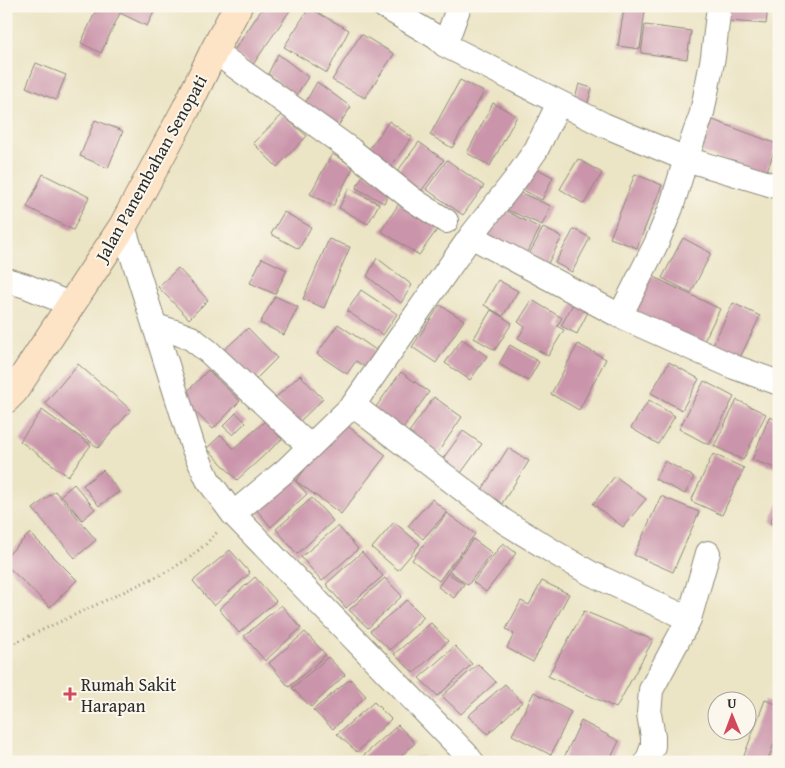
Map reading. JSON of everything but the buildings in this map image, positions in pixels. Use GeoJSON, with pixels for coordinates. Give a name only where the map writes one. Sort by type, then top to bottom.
{"type":"FeatureCollection","features":[{"type":"Feature","properties":{"kind":"main road","name":"Jalan Panembahan Senopati"},"geometry":{"type":"LineString","coordinates":[[6,399],[14,391],[123,226],[186,110],[238,6]]}},
{"type":"Feature","properties":{"kind":"street"},"geometry":{"type":"LineString","coordinates":[[384,6],[436,37],[445,45],[604,126],[686,159],[779,186]]}},
{"type":"Feature","properties":{"kind":"street"},"geometry":{"type":"LineString","coordinates":[[445,45],[459,6]]}},
{"type":"Feature","properties":{"kind":"street"},"geometry":{"type":"LineString","coordinates":[[620,316],[657,242],[671,208],[702,113],[713,57],[719,6]]}},
{"type":"Feature","properties":{"kind":"street"},"geometry":{"type":"LineString","coordinates":[[214,51],[351,150],[412,199],[446,221]]}},
{"type":"Feature","properties":{"kind":"street"},"geometry":{"type":"LineString","coordinates":[[233,514],[286,470],[353,405],[471,236],[536,150],[559,103]]}},
{"type":"Feature","properties":{"kind":"street"},"geometry":{"type":"LineString","coordinates":[[123,226],[194,447],[208,480],[233,514],[474,759]]}},
{"type":"Feature","properties":{"kind":"street"},"geometry":{"type":"LineString","coordinates":[[471,236],[620,316],[734,367],[779,383]]}},
{"type":"Feature","properties":{"kind":"street"},"geometry":{"type":"LineString","coordinates":[[6,280],[72,305]]}},
{"type":"Feature","properties":{"kind":"street"},"geometry":{"type":"LineString","coordinates":[[155,326],[191,338],[209,352],[309,446]]}},
{"type":"Feature","properties":{"kind":"street"},"geometry":{"type":"LineString","coordinates":[[353,405],[512,526],[590,573],[689,619]]}},
{"type":"Feature","properties":{"kind":"street"},"geometry":{"type":"LineString","coordinates":[[647,762],[653,746],[649,714],[651,690],[689,619],[708,553]]}},
{"type":"Feature","properties":{"kind":"path"},"geometry":{"type":"LineString","coordinates":[[6,647],[164,573],[188,559],[206,544],[233,514]]}},
{"type":"Feature","properties":{"kind":"place","name":"Rumah Sakit Harapan"},"geometry":{"type":"Point","coordinates":[70,694]}}]}
